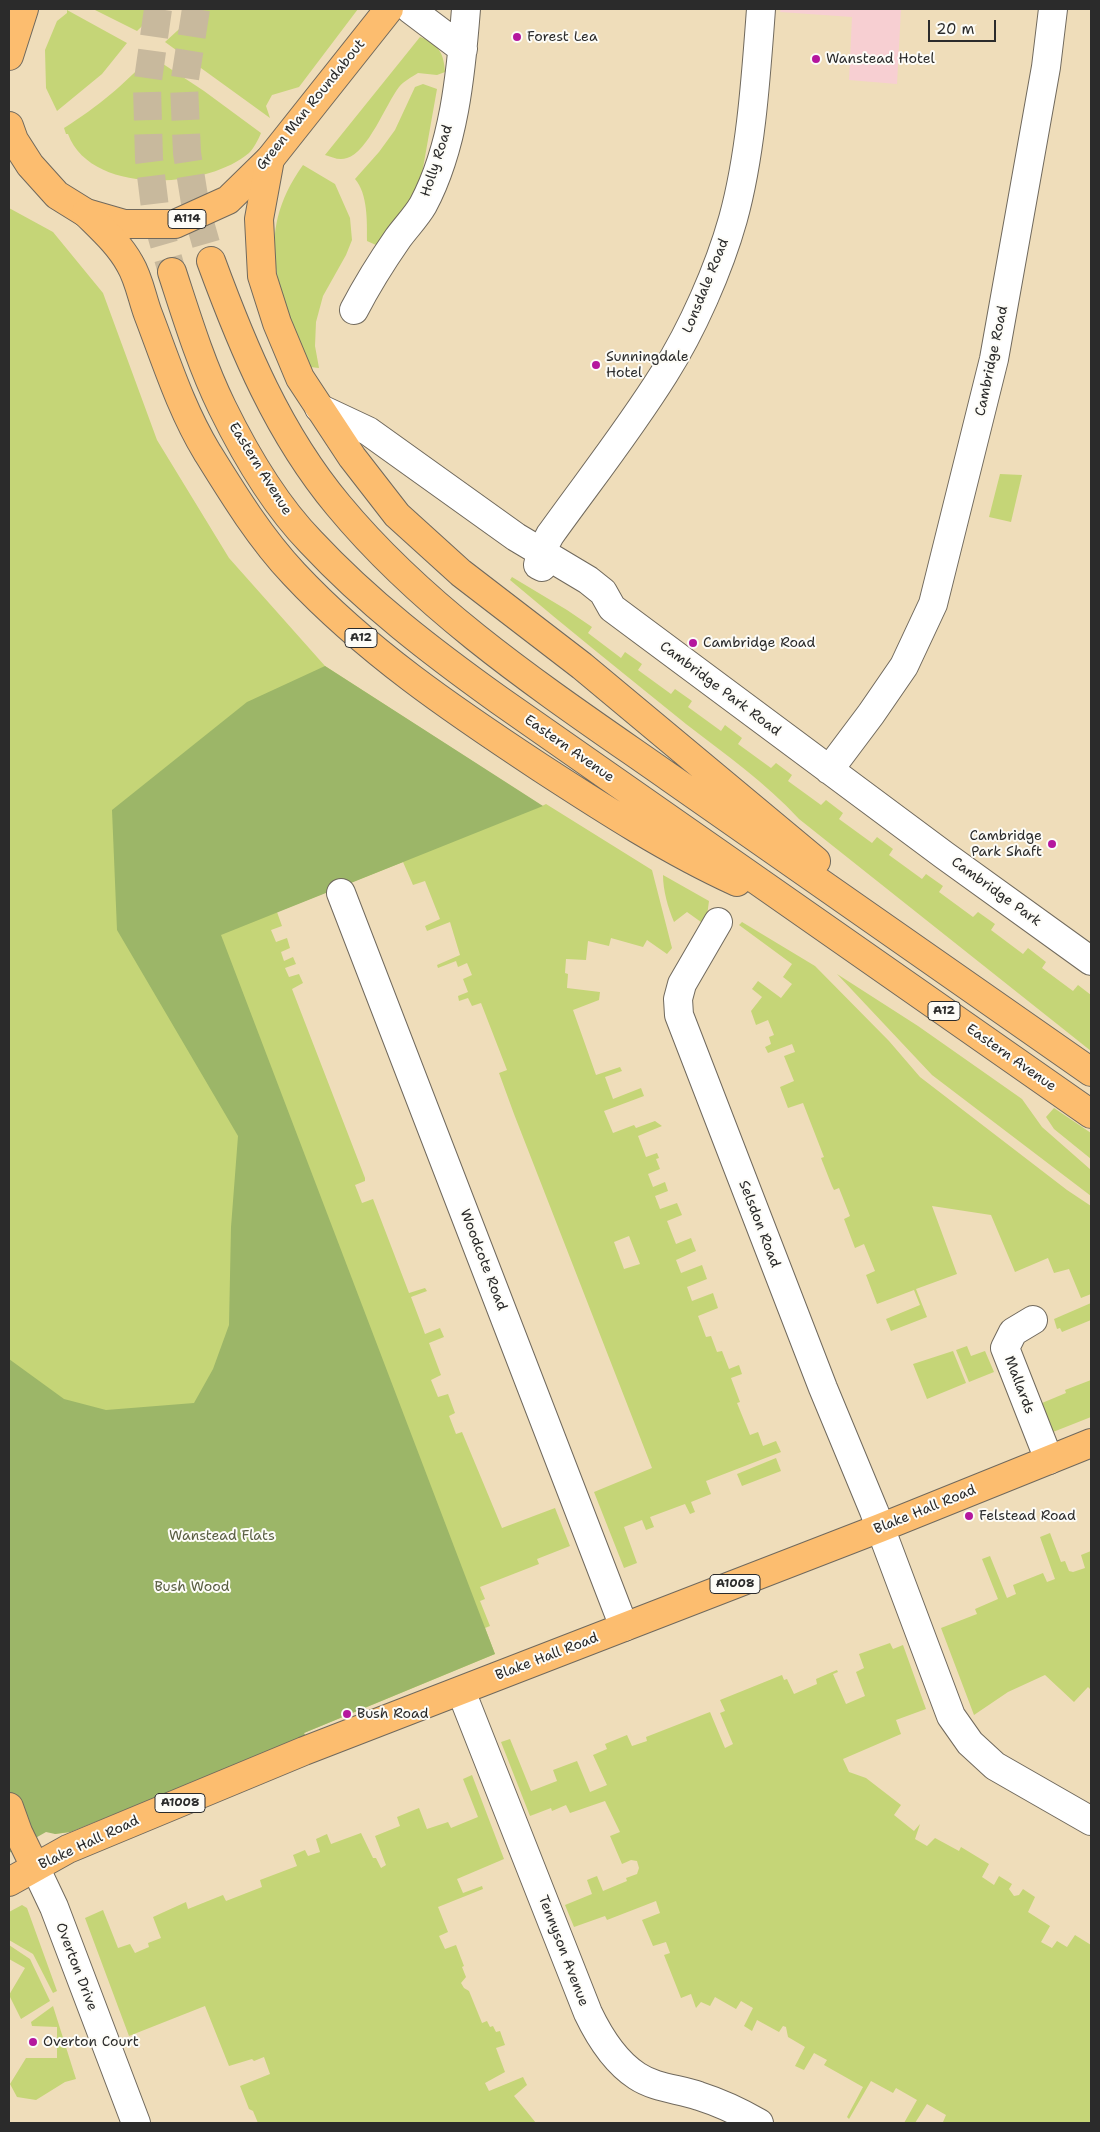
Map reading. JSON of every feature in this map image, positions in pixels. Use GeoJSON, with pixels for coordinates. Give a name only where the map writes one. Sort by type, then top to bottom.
{"type":"FeatureCollection","features":[{"type":"Feature","properties":{"kind":"main road"},"geometry":{"type":"LineString","coordinates":[[9,56],[24,9]]}},
{"type":"Feature","properties":{"kind":"main road","name":"Green Man Roundabout"},"geometry":{"type":"LineString","coordinates":[[9,126],[14,140],[30,165],[58,195],[86,213],[124,224],[175,224],[228,200],[270,159],[389,9]]}},
{"type":"Feature","properties":{"kind":"main road","name":"A12"},"geometry":{"type":"LineString","coordinates":[[270,159],[259,219],[262,276],[277,323],[300,378],[352,457],[397,515],[461,573],[597,678],[740,796],[931,959]]}},
{"type":"Feature","properties":{"kind":"main road","name":"A12"},"geometry":{"type":"LineString","coordinates":[[86,213],[115,243],[131,266],[178,393],[204,446],[226,484],[255,526],[292,572],[331,612],[374,649],[441,701],[585,797],[701,866],[796,908]]}},
{"type":"Feature","properties":{"kind":"main road","name":"A12"},"geometry":{"type":"LineString","coordinates":[[211,261],[238,335],[276,414],[320,483],[338,506],[435,605],[543,688],[1091,1072]]}},
{"type":"Feature","properties":{"kind":"main road","name":"Eastern Avenue"},"geometry":{"type":"LineString","coordinates":[[172,272],[196,346],[222,406],[246,451],[279,504],[310,541],[366,597],[444,660],[1091,1114]]}},
{"type":"Feature","properties":{"kind":"main road","name":"Blake Hall Road"},"geometry":{"type":"LineString","coordinates":[[9,1882],[68,1849],[304,1751],[880,1528],[1091,1443]]}},
{"type":"Feature","properties":{"kind":"main road"},"geometry":{"type":"LineString","coordinates":[[9,1807],[18,1832],[35,1867]]}},
{"type":"Feature","properties":{"kind":"street"},"geometry":{"type":"LineString","coordinates":[[410,9],[463,49]]}},
{"type":"Feature","properties":{"kind":"street","name":"Holly Road"},"geometry":{"type":"LineString","coordinates":[[354,310],[360,281],[398,239],[422,205],[434,177],[445,145],[460,78],[466,9]]}},
{"type":"Feature","properties":{"kind":"street","name":"Lonsdale Road"},"geometry":{"type":"LineString","coordinates":[[541,552],[665,373],[705,295],[733,219],[742,176],[754,95],[761,9]]}},
{"type":"Feature","properties":{"kind":"street","name":"Cambridge Road"},"geometry":{"type":"LineString","coordinates":[[828,770],[871,714],[904,666],[933,604],[994,359],[1046,67],[1054,9]]}},
{"type":"Feature","properties":{"kind":"street"},"geometry":{"type":"LineString","coordinates":[[319,408],[368,431],[470,505],[541,552]]}},
{"type":"Feature","properties":{"kind":"street","name":"Cambridge Park Road"},"geometry":{"type":"LineString","coordinates":[[541,552],[538,565],[592,605],[612,608],[828,770]]}},
{"type":"Feature","properties":{"kind":"street","name":"Cambridge Park"},"geometry":{"type":"LineString","coordinates":[[828,770],[1090,958]]}},
{"type":"Feature","properties":{"kind":"street","name":"Woodcote Road"},"geometry":{"type":"LineString","coordinates":[[341,893],[624,1627]]}},
{"type":"Feature","properties":{"kind":"street","name":"Selsdon Road"},"geometry":{"type":"LineString","coordinates":[[718,922],[682,984],[678,999],[679,1015],[823,1388],[880,1528]]}},
{"type":"Feature","properties":{"kind":"street","name":"Mallards"},"geometry":{"type":"LineString","coordinates":[[1033,1320],[1012,1332],[1005,1348],[1049,1460]]}},
{"type":"Feature","properties":{"kind":"street"},"geometry":{"type":"LineString","coordinates":[[880,1528],[951,1716],[970,1743],[995,1766],[1091,1822]]}},
{"type":"Feature","properties":{"kind":"street","name":"Tennyson Avenue"},"geometry":{"type":"LineString","coordinates":[[461,1691],[588,2013],[598,2033],[615,2056],[638,2077],[667,2089],[698,2095],[732,2108],[759,2123]]}},
{"type":"Feature","properties":{"kind":"street","name":"Overton Drive"},"geometry":{"type":"LineString","coordinates":[[35,1867],[54,1907],[136,2123]]}},
{"type":"Feature","properties":{"kind":"shaded area"},"geometry":{"type":"Polygon","coordinates":[[[781,9],[901,9],[897,84],[849,80],[852,17],[780,12],[781,9]]]}},
{"type":"Feature","properties":{"kind":"green space"},"geometry":{"type":"Polygon","coordinates":[[[93,9],[160,9],[137,31],[93,9]]]}},
{"type":"Feature","properties":{"kind":"green space"},"geometry":{"type":"Polygon","coordinates":[[[201,9],[358,9],[299,87],[272,95],[266,106],[270,118],[165,42],[201,9]]]}},
{"type":"Feature","properties":{"kind":"green space"},"geometry":{"type":"Polygon","coordinates":[[[67,10],[127,43],[102,74],[57,111],[46,88],[45,50],[57,21],[67,13],[67,10]]]}},
{"type":"Feature","properties":{"kind":"green space"},"geometry":{"type":"Polygon","coordinates":[[[420,37],[432,43],[439,50],[442,55],[445,72],[437,75],[418,73],[401,85],[376,127],[355,154],[341,159],[325,155],[420,37]]]}},
{"type":"Feature","properties":{"kind":"green space"},"geometry":{"type":"Polygon","coordinates":[[[151,56],[204,91],[261,133],[249,153],[230,165],[206,174],[179,179],[151,180],[124,177],[100,168],[81,154],[68,134],[66,134],[64,128],[110,95],[151,56]]]}},
{"type":"Feature","properties":{"kind":"green space"},"geometry":{"type":"Polygon","coordinates":[[[423,84],[437,89],[420,185],[396,223],[376,245],[367,241],[365,200],[355,179],[379,152],[395,130],[415,87],[423,84]]]}},
{"type":"Feature","properties":{"kind":"green space"},"geometry":{"type":"Polygon","coordinates":[[[303,165],[335,184],[350,218],[352,240],[346,255],[323,296],[316,322],[315,346],[319,368],[310,367],[289,314],[276,266],[274,241],[278,217],[287,192],[303,165]]]}},
{"type":"Feature","properties":{"kind":"green space","name":"Wanstead Flats"},"geometry":{"type":"Polygon","coordinates":[[[9,208],[53,232],[103,293],[157,440],[229,558],[325,666],[542,806],[546,804],[652,870],[672,948],[667,954],[647,940],[643,947],[611,938],[609,946],[588,941],[586,960],[566,959],[567,988],[600,992],[599,1000],[573,1010],[596,1075],[620,1067],[622,1071],[605,1077],[613,1099],[641,1088],[644,1096],[604,1111],[613,1133],[634,1125],[636,1128],[655,1121],[662,1126],[638,1136],[646,1157],[657,1153],[659,1158],[656,1159],[660,1169],[648,1174],[653,1187],[665,1182],[668,1191],[655,1196],[660,1209],[677,1203],[682,1215],[667,1221],[676,1244],[691,1238],[696,1251],[676,1260],[681,1273],[702,1265],[707,1279],[687,1287],[692,1301],[713,1293],[718,1308],[698,1316],[706,1337],[711,1336],[717,1352],[722,1351],[729,1369],[739,1365],[742,1374],[731,1378],[740,1402],[737,1403],[750,1435],[758,1432],[763,1446],[776,1441],[781,1452],[706,1481],[711,1494],[691,1502],[695,1512],[690,1514],[685,1504],[650,1517],[654,1527],[646,1530],[642,1520],[624,1527],[637,1563],[624,1568],[594,1492],[652,1468],[514,1114],[499,1073],[507,1070],[481,1003],[472,1006],[468,998],[459,1001],[458,996],[468,992],[463,979],[472,975],[467,963],[458,967],[456,961],[438,968],[437,965],[460,955],[450,922],[427,931],[425,926],[440,919],[425,881],[413,885],[403,862],[277,912],[282,926],[271,930],[276,942],[287,938],[290,948],[281,952],[284,961],[293,957],[296,964],[285,968],[289,977],[299,974],[303,983],[292,989],[365,1178],[365,1181],[355,1185],[362,1203],[373,1199],[409,1293],[425,1288],[427,1291],[411,1297],[425,1334],[440,1328],[444,1337],[429,1343],[441,1375],[431,1380],[438,1397],[448,1394],[455,1413],[449,1416],[456,1434],[462,1432],[502,1528],[555,1508],[570,1546],[537,1559],[539,1564],[480,1587],[485,1599],[480,1601],[490,1626],[485,1628],[495,1654],[304,1733],[306,1737],[70,1832],[55,1834],[9,1732],[9,208]],[[629,1236],[614,1242],[624,1269],[640,1264],[629,1236]]]}},
{"type":"Feature","properties":{"kind":"green space"},"geometry":{"type":"Polygon","coordinates":[[[1000,474],[1022,475],[1011,522],[989,517],[1000,474]]]}},
{"type":"Feature","properties":{"kind":"green space"},"geometry":{"type":"Polygon","coordinates":[[[512,577],[592,627],[588,633],[621,658],[625,652],[642,664],[638,670],[671,694],[675,689],[692,701],[688,707],[721,731],[725,725],[742,738],[738,744],[771,768],[776,763],[792,775],[788,781],[821,805],[826,800],[843,813],[839,819],[872,843],[877,837],[893,849],[889,855],[922,879],[926,874],[943,886],[939,892],[973,917],[978,912],[995,924],[991,930],[1023,954],[1028,948],[1046,962],[1042,968],[1073,991],[1078,985],[1091,995],[1091,1051],[799,819],[759,781],[510,580],[512,577]]]}},
{"type":"Feature","properties":{"kind":"green space","name":"Bush Wood"},"geometry":{"type":"Polygon","coordinates":[[[325,666],[543,806],[221,935],[495,1654],[304,1733],[306,1737],[70,1832],[55,1834],[46,1832],[9,1853],[9,1359],[64,1399],[106,1410],[194,1403],[213,1369],[229,1325],[231,1227],[238,1136],[117,930],[112,810],[247,702],[325,666]]]}},
{"type":"Feature","properties":{"kind":"green space"},"geometry":{"type":"Polygon","coordinates":[[[663,875],[709,901],[707,916],[701,922],[687,912],[674,922],[666,899],[663,875]]]}},
{"type":"Feature","properties":{"kind":"green space"},"geometry":{"type":"Polygon","coordinates":[[[742,922],[815,966],[889,1041],[920,1077],[1067,1190],[1091,1206],[1091,1294],[1081,1298],[1069,1269],[1054,1273],[1048,1258],[1015,1272],[991,1215],[932,1206],[957,1274],[916,1289],[927,1317],[891,1331],[886,1319],[920,1305],[914,1290],[877,1304],[866,1275],[875,1271],[864,1244],[855,1248],[844,1219],[850,1216],[839,1188],[834,1190],[832,1186],[821,1158],[824,1157],[803,1103],[788,1108],[780,1087],[794,1081],[784,1056],[795,1052],[792,1044],[768,1053],[765,1047],[771,1044],[769,1037],[774,1035],[768,1020],[756,1025],[751,1011],[762,997],[752,989],[758,981],[781,998],[792,984],[783,977],[792,964],[739,925],[742,922]]]}},
{"type":"Feature","properties":{"kind":"green space"},"geometry":{"type":"Polygon","coordinates":[[[837,974],[918,1026],[1022,1099],[1042,1127],[1091,1170],[1091,1196],[932,1075],[837,974]]]}},
{"type":"Feature","properties":{"kind":"green space"},"geometry":{"type":"Polygon","coordinates":[[[1054,1108],[1091,1133],[1091,1159],[1054,1129],[1046,1117],[1054,1108]]]}},
{"type":"Feature","properties":{"kind":"green space"},"geometry":{"type":"Polygon","coordinates":[[[1091,1303],[1091,1320],[1062,1332],[1060,1328],[1057,1329],[1054,1319],[1091,1303]]]}},
{"type":"Feature","properties":{"kind":"green space"},"geometry":{"type":"Polygon","coordinates":[[[967,1346],[971,1356],[985,1351],[994,1372],[969,1382],[956,1350],[967,1346]]]}},
{"type":"Feature","properties":{"kind":"green space"},"geometry":{"type":"Polygon","coordinates":[[[953,1351],[966,1383],[927,1399],[913,1364],[953,1351]]]}},
{"type":"Feature","properties":{"kind":"green space"},"geometry":{"type":"Polygon","coordinates":[[[1091,1380],[1091,1417],[1053,1432],[1042,1403],[1066,1393],[1065,1390],[1091,1380]]]}},
{"type":"Feature","properties":{"kind":"green space"},"geometry":{"type":"Polygon","coordinates":[[[776,1458],[781,1471],[742,1486],[737,1474],[776,1458]]]}},
{"type":"Feature","properties":{"kind":"green space"},"geometry":{"type":"Polygon","coordinates":[[[1050,1533],[1061,1562],[1065,1561],[1069,1571],[1073,1572],[1085,1568],[1081,1555],[1091,1551],[1091,1690],[1088,1687],[1074,1702],[1045,1675],[1008,1692],[974,1715],[941,1628],[977,1614],[975,1609],[998,1599],[982,1559],[990,1556],[1007,1598],[1016,1594],[1013,1585],[1043,1573],[1047,1582],[1055,1579],[1040,1537],[1050,1533]]]}},
{"type":"Feature","properties":{"kind":"green space"},"geometry":{"type":"Polygon","coordinates":[[[890,1643],[893,1649],[903,1645],[926,1709],[896,1720],[901,1734],[843,1759],[849,1772],[866,1778],[901,1805],[894,1815],[914,1831],[920,1824],[915,1839],[927,1846],[935,1838],[959,1851],[961,1847],[989,1864],[982,1877],[994,1885],[999,1876],[1012,1884],[1009,1889],[1014,1896],[1019,1895],[1023,1889],[1035,1897],[1028,1912],[1050,1926],[1041,1942],[1052,1948],[1057,1941],[1067,1947],[1075,1935],[1091,1945],[1091,2123],[946,2123],[943,2122],[946,2115],[927,2104],[915,2123],[904,2123],[917,2100],[896,2088],[893,2093],[871,2081],[849,2119],[847,2117],[863,2087],[824,2065],[827,2060],[814,2053],[804,2070],[795,2066],[805,2047],[788,2037],[786,2027],[783,2026],[779,2032],[757,2020],[752,2031],[744,2026],[753,2008],[741,2001],[736,2009],[715,1997],[710,2006],[701,2002],[696,2008],[691,1994],[681,1998],[664,1955],[670,1953],[666,1942],[653,1946],[642,1920],[660,1913],[656,1901],[607,1920],[605,1916],[574,1927],[565,1905],[592,1894],[587,1880],[597,1876],[603,1891],[627,1881],[626,1878],[637,1874],[639,1868],[637,1861],[631,1860],[622,1864],[610,1836],[620,1832],[605,1801],[570,1813],[566,1805],[552,1811],[551,1808],[530,1816],[501,1742],[510,1739],[531,1791],[557,1781],[553,1770],[577,1761],[590,1792],[607,1785],[593,1755],[607,1749],[605,1744],[627,1735],[632,1746],[647,1741],[646,1737],[710,1712],[725,1748],[733,1744],[720,1713],[725,1711],[720,1700],[782,1675],[784,1680],[787,1679],[794,1694],[817,1684],[816,1679],[837,1670],[838,1672],[833,1674],[846,1704],[865,1696],[856,1672],[864,1668],[859,1654],[890,1643]]]}},
{"type":"Feature","properties":{"kind":"green space"},"geometry":{"type":"Polygon","coordinates":[[[472,1775],[504,1859],[457,1879],[463,1893],[482,1886],[483,1889],[438,1907],[448,1932],[439,1936],[445,1949],[456,1945],[466,1977],[461,1983],[469,1991],[482,2023],[487,2021],[496,2032],[500,2031],[505,2045],[496,2048],[505,2072],[485,2083],[489,2091],[523,2077],[527,2085],[514,2096],[536,2123],[258,2123],[253,2111],[249,2109],[240,2086],[270,2074],[264,2057],[229,2066],[205,2006],[129,2036],[85,1918],[103,1910],[118,1948],[130,1944],[135,1953],[149,1947],[148,1943],[161,1938],[153,1917],[186,1902],[188,1909],[223,1895],[226,1901],[262,1887],[260,1880],[297,1866],[293,1855],[305,1850],[308,1856],[320,1852],[316,1839],[327,1834],[331,1844],[361,1833],[373,1858],[376,1858],[381,1868],[386,1865],[375,1836],[400,1826],[397,1817],[419,1808],[427,1829],[448,1822],[451,1828],[478,1817],[463,1779],[472,1775]]]}},
{"type":"Feature","properties":{"kind":"green space"},"geometry":{"type":"Polygon","coordinates":[[[22,1905],[27,1908],[57,1991],[53,1993],[33,1954],[9,1940],[9,1912],[22,1905]]]}},
{"type":"Feature","properties":{"kind":"green space"},"geometry":{"type":"Polygon","coordinates":[[[9,1945],[30,1959],[50,2001],[21,2019],[9,1995],[25,1968],[9,1959],[9,1945]]]}},
{"type":"Feature","properties":{"kind":"green space"},"geometry":{"type":"Polygon","coordinates":[[[53,2006],[76,2079],[65,2082],[36,2100],[17,2097],[10,2084],[26,2058],[57,2058],[57,2027],[32,2026],[31,2022],[53,2006]]]}},
{"type":"Feature","properties":{"kind":"tunnel"},"geometry":{"type":"LineString","coordinates":[[158,9],[147,87],[149,159],[156,216],[172,272]]}},
{"type":"Feature","properties":{"kind":"tunnel"},"geometry":{"type":"LineString","coordinates":[[196,9],[184,85],[187,153],[196,209],[211,261]]}},
{"type":"Feature","properties":{"kind":"place","name":"Forest Lea"},"geometry":{"type":"Point","coordinates":[517,37]}},
{"type":"Feature","properties":{"kind":"place","name":"Wanstead Hotel"},"geometry":{"type":"Point","coordinates":[816,59]}},
{"type":"Feature","properties":{"kind":"place","name":"Sunningdale Hotel"},"geometry":{"type":"Point","coordinates":[596,365]}},
{"type":"Feature","properties":{"kind":"place","name":"Cambridge Road"},"geometry":{"type":"Point","coordinates":[693,643]}},
{"type":"Feature","properties":{"kind":"place","name":"Cambridge Park Shaft"},"geometry":{"type":"Point","coordinates":[1052,844]}},
{"type":"Feature","properties":{"kind":"place","name":"Felstead Road"},"geometry":{"type":"Point","coordinates":[969,1516]}},
{"type":"Feature","properties":{"kind":"place","name":"Bush Road"},"geometry":{"type":"Point","coordinates":[347,1714]}},
{"type":"Feature","properties":{"kind":"place","name":"Overton Court"},"geometry":{"type":"Point","coordinates":[33,2042]}}]}
